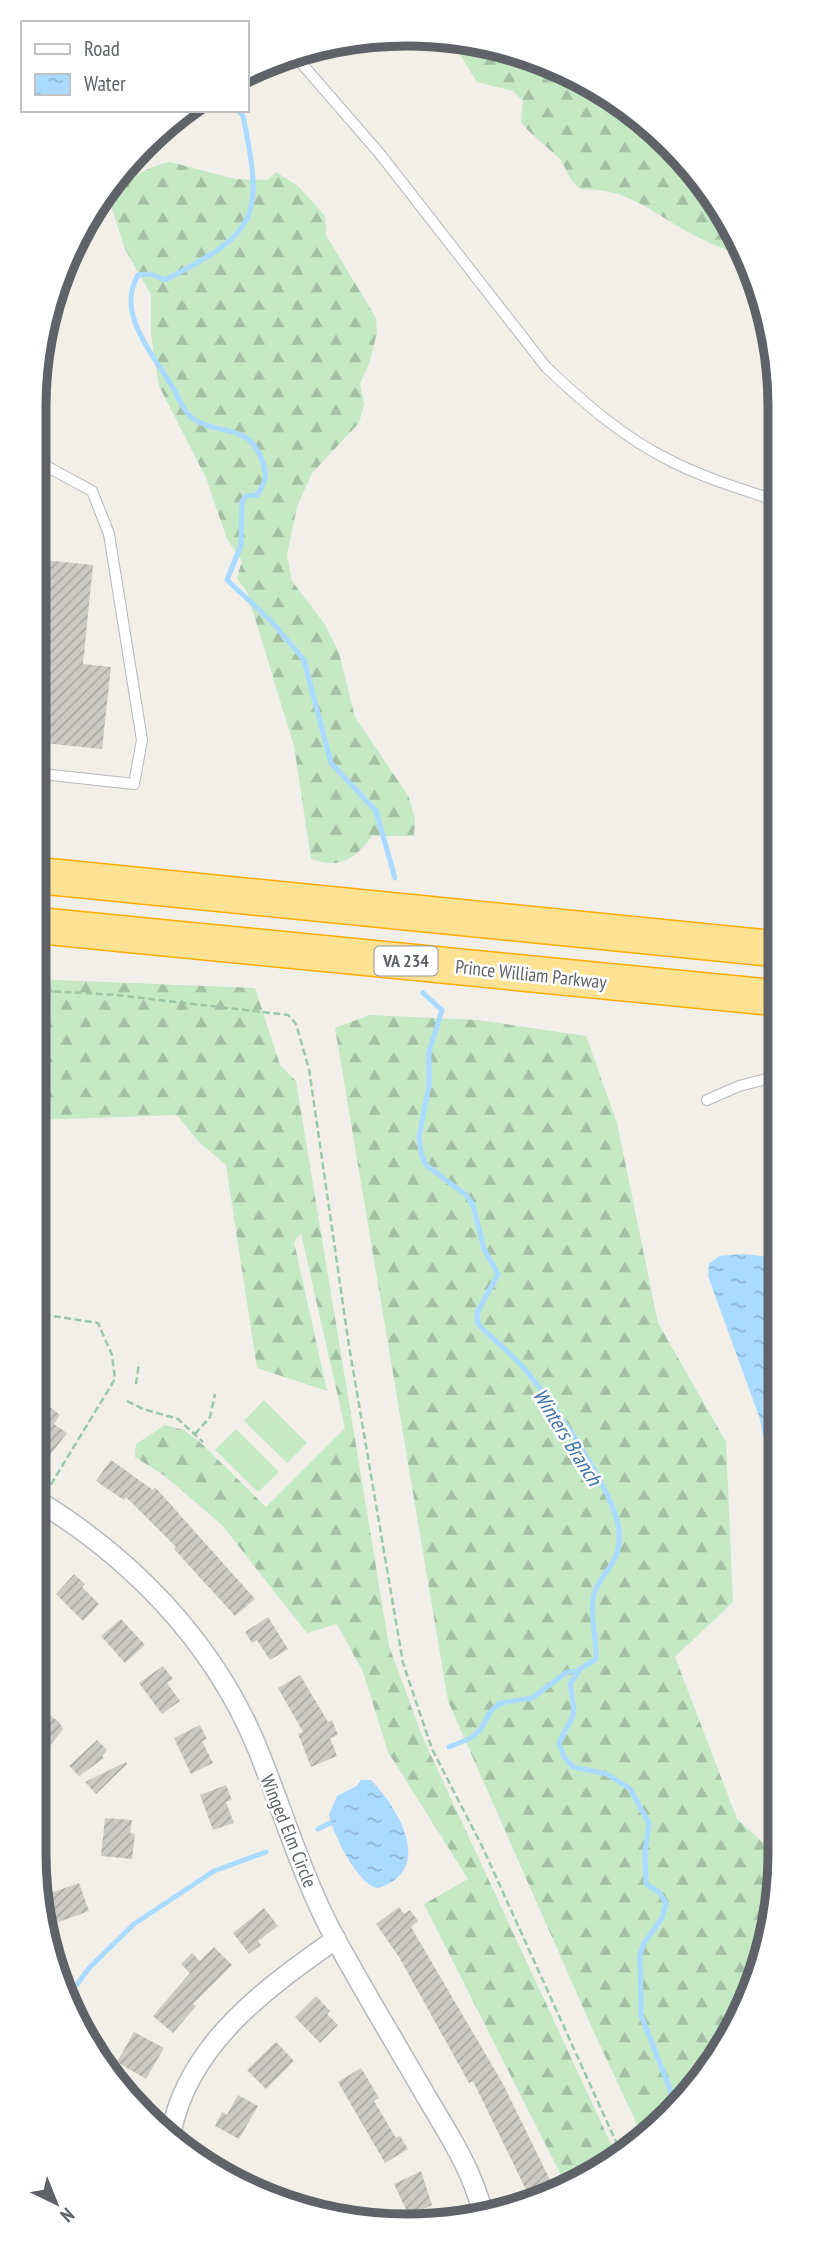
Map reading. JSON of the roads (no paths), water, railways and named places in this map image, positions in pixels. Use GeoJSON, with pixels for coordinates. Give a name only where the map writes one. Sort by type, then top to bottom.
{"type":"FeatureCollection","features":[{"type":"Feature","properties":{"kind":"highway"},"geometry":{"type":"LineString","coordinates":[[46,877],[768,948]]}},
{"type":"Feature","properties":{"kind":"highway","name":"Prince William Parkway"},"geometry":{"type":"LineString","coordinates":[[46,926],[768,997]]}},
{"type":"Feature","properties":{"kind":"street","name":"Winged Elm Circle"},"geometry":{"type":"LineString","coordinates":[[46,1507],[97,1541],[133,1572],[171,1611],[217,1671],[256,1745],[292,1843],[336,1939],[458,2150],[480,2206]]}},
{"type":"Feature","properties":{"kind":"street"},"geometry":{"type":"LineString","coordinates":[[173,2128],[181,2097],[222,2034],[265,1990],[336,1939]]}},
{"type":"Feature","properties":{"kind":"lane"},"geometry":{"type":"LineString","coordinates":[[300,62],[389,165],[546,367],[572,393],[638,443],[673,463],[768,498]]}},
{"type":"Feature","properties":{"kind":"lane"},"geometry":{"type":"LineString","coordinates":[[46,465],[92,491],[105,523],[142,740],[134,784],[46,774]]}},
{"type":"Feature","properties":{"kind":"lane"},"geometry":{"type":"LineString","coordinates":[[707,1100],[739,1086],[768,1079]]}},
{"type":"Feature","properties":{"kind":"water"},"geometry":{"type":"Polygon","coordinates":[[[743,1254],[768,1257],[768,1464],[760,1419],[708,1276],[709,1264],[719,1256],[743,1254]]]}},
{"type":"Feature","properties":{"kind":"water"},"geometry":{"type":"Polygon","coordinates":[[[361,1780],[371,1780],[382,1792],[401,1822],[406,1838],[408,1854],[405,1868],[395,1879],[378,1888],[370,1885],[355,1869],[341,1846],[329,1815],[337,1796],[357,1786],[361,1780]]]}},
{"type":"Feature","properties":{"kind":"waterway","name":"Winters Branch"},"geometry":{"type":"LineString","coordinates":[[240,112],[243,116],[250,150],[253,178],[252,200],[247,218],[237,234],[220,248],[165,280],[151,274],[138,275],[132,289],[134,319],[147,348],[189,415],[202,424],[249,440],[262,460],[264,482],[257,495],[246,496],[242,502],[241,545],[227,580],[272,622],[304,660],[331,763],[376,811],[395,878]]}},
{"type":"Feature","properties":{"kind":"waterway","name":"Winters Branch"},"geometry":{"type":"LineString","coordinates":[[423,993],[442,1010],[429,1052],[429,1086],[419,1137],[421,1153],[426,1165],[466,1195],[473,1205],[484,1249],[498,1274],[477,1313],[478,1324],[522,1366],[582,1449],[607,1494],[619,1531],[614,1560],[594,1594],[592,1609],[596,1659],[581,1668],[570,1684],[574,1711],[559,1743],[564,1757],[573,1767],[607,1774],[630,1789],[649,1823],[645,1852],[646,1884],[659,1892],[666,1903],[662,1918],[644,1943],[640,1955],[641,2015],[673,2096]]}},
{"type":"Feature","properties":{"kind":"waterway"},"geometry":{"type":"LineString","coordinates":[[449,1747],[471,1738],[500,1703],[532,1698],[567,1672],[578,1671]]}},
{"type":"Feature","properties":{"kind":"waterway"},"geometry":{"type":"LineString","coordinates":[[318,1829],[330,1823]]}},
{"type":"Feature","properties":{"kind":"waterway"},"geometry":{"type":"LineString","coordinates":[[73,1990],[90,1967],[134,1924],[214,1871],[266,1852]]}}]}
